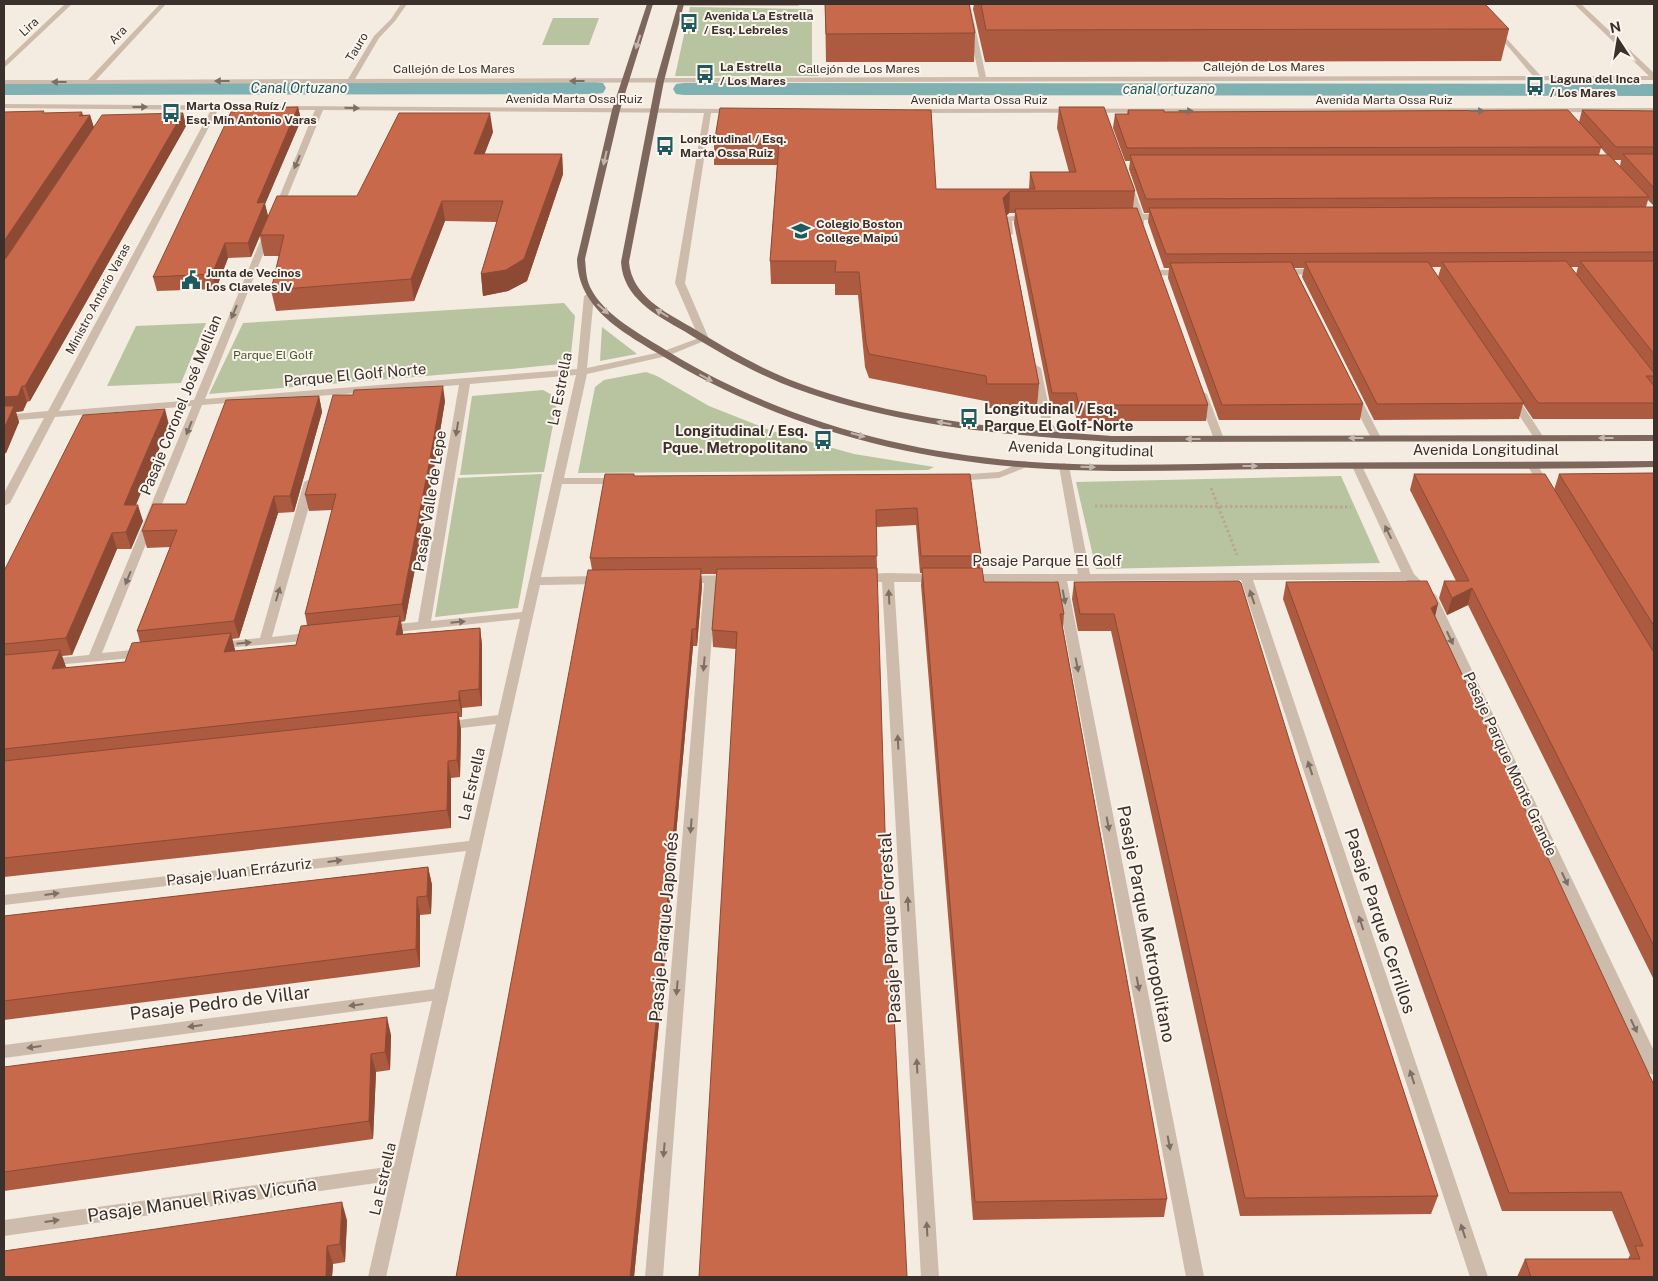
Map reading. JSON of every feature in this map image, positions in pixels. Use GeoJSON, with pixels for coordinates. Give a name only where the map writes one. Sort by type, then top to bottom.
{"type":"FeatureCollection","features":[{"type":"Feature","properties":{"kind":"main road","name":"Avenida Longitudinal"},"geometry":{"type":"LineString","coordinates":[[650,4],[616,110],[581,259],[580,277],[589,296],[625,327],[689,369],[746,397],[834,429],[922,450],[1025,464],[1204,467],[1654,464]]}},
{"type":"Feature","properties":{"kind":"main road","name":"Avenida Longitudinal"},"geometry":{"type":"LineString","coordinates":[[681,4],[660,81],[625,262],[625,274],[634,289],[645,301],[704,339],[785,380],[861,405],[944,423],[1055,436],[1112,439],[1654,438]]}},
{"type":"Feature","properties":{"kind":"street","name":"Lira"},"geometry":{"type":"LineString","coordinates":[[4,66],[69,4]]}},
{"type":"Feature","properties":{"kind":"street","name":"Ara"},"geometry":{"type":"LineString","coordinates":[[90,82],[163,4]]}},
{"type":"Feature","properties":{"kind":"street","name":"Tauro"},"geometry":{"type":"LineString","coordinates":[[350,81],[376,37],[393,20],[404,4]]}},
{"type":"Feature","properties":{"kind":"street"},"geometry":{"type":"LineString","coordinates":[[681,4],[798,4]]}},
{"type":"Feature","properties":{"kind":"street"},"geometry":{"type":"LineString","coordinates":[[977,5],[967,4],[983,79]]}},
{"type":"Feature","properties":{"kind":"street"},"geometry":{"type":"LineString","coordinates":[[1576,4],[1654,77]]}},
{"type":"Feature","properties":{"kind":"street"},"geometry":{"type":"LineString","coordinates":[[1487,19],[1538,77]]}},
{"type":"Feature","properties":{"kind":"street","name":"Callejón de Los Mares"},"geometry":{"type":"LineString","coordinates":[[4,82],[1654,77]]}},
{"type":"Feature","properties":{"kind":"street","name":"Avenida Marta Ossa Ruiz"},"geometry":{"type":"LineString","coordinates":[[4,106],[13,109],[112,110],[216,107],[747,111]]}},
{"type":"Feature","properties":{"kind":"street","name":"Ministro Antorio Varas"},"geometry":{"type":"LineString","coordinates":[[5,499],[216,107]]}},
{"type":"Feature","properties":{"kind":"street","name":"Pasaje Coronel José Mellian"},"geometry":{"type":"LineString","coordinates":[[94,658],[200,402],[205,382],[320,108]]}},
{"type":"Feature","properties":{"kind":"street"},"geometry":{"type":"LineString","coordinates":[[1559,110],[1565,117]]}},
{"type":"Feature","properties":{"kind":"street","name":"Avenida Marta Ossa Ruiz"},"geometry":{"type":"LineString","coordinates":[[905,111],[1103,115],[1654,110]]}},
{"type":"Feature","properties":{"kind":"street"},"geometry":{"type":"LineString","coordinates":[[704,339],[680,283],[708,111]]}},
{"type":"Feature","properties":{"kind":"street"},"geometry":{"type":"LineString","coordinates":[[1124,174],[1146,236]]}},
{"type":"Feature","properties":{"kind":"street"},"geometry":{"type":"LineString","coordinates":[[1010,240],[1007,219],[1012,217],[1045,217]]}},
{"type":"Feature","properties":{"kind":"street"},"geometry":{"type":"LineString","coordinates":[[1112,217],[1169,217]]}},
{"type":"Feature","properties":{"kind":"street"},"geometry":{"type":"LineString","coordinates":[[1273,272],[1295,277],[1332,272]]}},
{"type":"Feature","properties":{"kind":"street"},"geometry":{"type":"LineString","coordinates":[[1159,273],[1195,273]]}},
{"type":"Feature","properties":{"kind":"street","name":"La Estrella"},"geometry":{"type":"LineString","coordinates":[[377,1277],[582,372],[589,296]]}},
{"type":"Feature","properties":{"kind":"street","name":"Parque El Golf Norte"},"geometry":{"type":"LineString","coordinates":[[4,418],[200,402],[333,396],[465,381],[582,372],[664,354],[704,339]]}},
{"type":"Feature","properties":{"kind":"street"},"geometry":{"type":"LineString","coordinates":[[1033,355],[1047,423],[1055,436]]}},
{"type":"Feature","properties":{"kind":"street","name":"Pasaje Valle de Lepe"},"geometry":{"type":"LineString","coordinates":[[424,625],[465,381]]}},
{"type":"Feature","properties":{"kind":"street"},"geometry":{"type":"LineString","coordinates":[[1198,382],[1218,439]]}},
{"type":"Feature","properties":{"kind":"street"},"geometry":{"type":"LineString","coordinates":[[1349,384],[1376,438]]}},
{"type":"Feature","properties":{"kind":"street"},"geometry":{"type":"LineString","coordinates":[[1508,392],[1539,438]]}},
{"type":"Feature","properties":{"kind":"street"},"geometry":{"type":"LineString","coordinates":[[945,478],[1002,475],[1013,472],[1025,464]]}},
{"type":"Feature","properties":{"kind":"street"},"geometry":{"type":"LineString","coordinates":[[1532,465],[1554,502]]}},
{"type":"Feature","properties":{"kind":"street"},"geometry":{"type":"LineString","coordinates":[[1064,466],[1085,578]]}},
{"type":"Feature","properties":{"kind":"street","name":"Pasaje Parque Monte Grande"},"geometry":{"type":"LineString","coordinates":[[1356,466],[1409,576],[1429,594],[1654,1068]]}},
{"type":"Feature","properties":{"kind":"street"},"geometry":{"type":"LineString","coordinates":[[265,641],[313,468]]}},
{"type":"Feature","properties":{"kind":"street"},"geometry":{"type":"LineString","coordinates":[[557,481],[627,481]]}},
{"type":"Feature","properties":{"kind":"street","name":"Pasaje Parque El Golf"},"geometry":{"type":"LineString","coordinates":[[849,578],[1409,576]]}},
{"type":"Feature","properties":{"kind":"street","name":"Pasaje Parque Cerrillos"},"geometry":{"type":"LineString","coordinates":[[1246,577],[1479,1277]]}},
{"type":"Feature","properties":{"kind":"street","name":"Pasaje Parque Forestal"},"geometry":{"type":"LineString","coordinates":[[888,578],[930,1277]]}},
{"type":"Feature","properties":{"kind":"street","name":"Pasaje Parque Metropolitano"},"geometry":{"type":"LineString","coordinates":[[1060,578],[1195,1277]]}},
{"type":"Feature","properties":{"kind":"street"},"geometry":{"type":"LineString","coordinates":[[671,580],[740,579]]}},
{"type":"Feature","properties":{"kind":"street"},"geometry":{"type":"LineString","coordinates":[[535,581],[613,580]]}},
{"type":"Feature","properties":{"kind":"street","name":"Pasaje Parque Japonés"},"geometry":{"type":"LineString","coordinates":[[654,1277],[710,580]]}},
{"type":"Feature","properties":{"kind":"street"},"geometry":{"type":"LineString","coordinates":[[374,630],[527,615]]}},
{"type":"Feature","properties":{"kind":"street"},"geometry":{"type":"LineString","coordinates":[[208,647],[325,635]]}},
{"type":"Feature","properties":{"kind":"street"},"geometry":{"type":"LineString","coordinates":[[31,665],[151,652]]}},
{"type":"Feature","properties":{"kind":"street"},"geometry":{"type":"LineString","coordinates":[[428,728],[503,720]]}},
{"type":"Feature","properties":{"kind":"street","name":"Pasaje Juan Errázuriz"},"geometry":{"type":"LineString","coordinates":[[4,900],[475,845]]}},
{"type":"Feature","properties":{"kind":"street","name":"Pasaje Pedro de Villar"},"geometry":{"type":"LineString","coordinates":[[4,1051],[442,994]]}},
{"type":"Feature","properties":{"kind":"street","name":"Pasaje Manuel Rivas Vicuña"},"geometry":{"type":"LineString","coordinates":[[4,1228],[401,1172]]}},
{"type":"Feature","properties":{"kind":"path"},"geometry":{"type":"LineString","coordinates":[[1204,467],[1218,508],[1246,577]]}},
{"type":"Feature","properties":{"kind":"path"},"geometry":{"type":"LineString","coordinates":[[1072,506],[1218,508],[1376,506]]}},
{"type":"Feature","properties":{"kind":"green space"},"geometry":{"type":"Polygon","coordinates":[[[690,7],[812,9],[812,70],[819,76],[675,76],[690,7]]]}},
{"type":"Feature","properties":{"kind":"green space"},"geometry":{"type":"Polygon","coordinates":[[[553,18],[599,18],[589,45],[542,45],[553,18]]]}},
{"type":"Feature","properties":{"kind":"green space","name":"Parque El Golf"},"geometry":{"type":"Polygon","coordinates":[[[564,303],[575,316],[570,363],[209,394],[243,323],[564,303]]]}},
{"type":"Feature","properties":{"kind":"green space"},"geometry":{"type":"Polygon","coordinates":[[[206,323],[181,383],[107,386],[136,326],[206,323]]]}},
{"type":"Feature","properties":{"kind":"green space"},"geometry":{"type":"Polygon","coordinates":[[[602,327],[637,354],[600,361],[602,327]]]}},
{"type":"Feature","properties":{"kind":"green space"},"geometry":{"type":"Polygon","coordinates":[[[646,372],[657,376],[709,406],[775,432],[854,454],[934,467],[928,470],[578,473],[595,387],[604,380],[646,372]]]}},
{"type":"Feature","properties":{"kind":"green space"},"geometry":{"type":"Polygon","coordinates":[[[543,390],[558,398],[544,472],[460,475],[472,396],[543,390]]]}},
{"type":"Feature","properties":{"kind":"green space"},"geometry":{"type":"Polygon","coordinates":[[[542,474],[518,608],[435,617],[458,478],[542,474]]]}},
{"type":"Feature","properties":{"kind":"green space"},"geometry":{"type":"Polygon","coordinates":[[[1341,476],[1380,563],[1096,569],[1076,482],[1341,476]]]}},
{"type":"Feature","properties":{"kind":"building"},"geometry":{"type":"Polygon","coordinates":[[[825,4],[969,4],[975,33],[826,34],[825,4]]]}},
{"type":"Feature","properties":{"kind":"building"},"geometry":{"type":"Polygon","coordinates":[[[981,4],[1485,4],[1509,29],[986,30],[981,4]]]}},
{"type":"Feature","properties":{"kind":"building"},"geometry":{"type":"Polygon","coordinates":[[[298,107],[257,203],[265,202],[248,243],[225,243],[212,274],[153,277],[231,112],[235,112],[237,109],[298,107]]]}},
{"type":"Feature","properties":{"kind":"building"},"geometry":{"type":"Polygon","coordinates":[[[1059,107],[1104,107],[1135,191],[1010,191],[1003,198],[1039,384],[987,384],[986,376],[869,354],[866,343],[859,272],[835,272],[836,261],[770,261],[779,144],[714,144],[720,108],[931,110],[936,189],[1035,189],[1030,172],[1076,172],[1059,107]]]}},
{"type":"Feature","properties":{"kind":"building"},"geometry":{"type":"Polygon","coordinates":[[[1128,110],[1164,110],[1164,112],[1568,110],[1602,147],[1127,148],[1115,114],[1129,114],[1128,110]]]}},
{"type":"Feature","properties":{"kind":"building"},"geometry":{"type":"Polygon","coordinates":[[[1582,110],[1654,111],[1654,147],[1616,147],[1582,110]]]}},
{"type":"Feature","properties":{"kind":"building"},"geometry":{"type":"Polygon","coordinates":[[[44,111],[43,113],[82,112],[79,116],[90,115],[4,241],[4,112],[44,111]]]}},
{"type":"Feature","properties":{"kind":"building"},"geometry":{"type":"Polygon","coordinates":[[[183,113],[25,386],[22,386],[18,396],[4,397],[4,259],[102,115],[183,113]]]}},
{"type":"Feature","properties":{"kind":"building"},"geometry":{"type":"Polygon","coordinates":[[[399,113],[490,113],[474,154],[562,154],[524,259],[506,270],[481,274],[503,201],[442,201],[411,279],[271,290],[284,235],[260,235],[277,196],[357,196],[399,113]]]}},
{"type":"Feature","properties":{"kind":"building"},"geometry":{"type":"Polygon","coordinates":[[[1623,154],[1654,154],[1654,188],[1623,154]]]}},
{"type":"Feature","properties":{"kind":"building"},"geometry":{"type":"Polygon","coordinates":[[[1130,155],[1609,155],[1649,197],[1146,199],[1130,155]]]}},
{"type":"Feature","properties":{"kind":"building"},"geometry":{"type":"Polygon","coordinates":[[[1654,207],[1654,252],[1166,254],[1149,208],[1654,207]]]}},
{"type":"Feature","properties":{"kind":"building"},"geometry":{"type":"Polygon","coordinates":[[[1137,208],[1208,405],[1079,405],[1076,393],[1052,393],[1015,209],[1137,208]]]}},
{"type":"Feature","properties":{"kind":"building"},"geometry":{"type":"Polygon","coordinates":[[[1566,261],[1654,373],[1654,376],[1646,376],[1654,386],[1654,403],[1538,403],[1442,262],[1566,261]]]}},
{"type":"Feature","properties":{"kind":"building"},"geometry":{"type":"Polygon","coordinates":[[[1580,261],[1654,261],[1654,354],[1580,261]]]}},
{"type":"Feature","properties":{"kind":"building"},"geometry":{"type":"Polygon","coordinates":[[[1291,262],[1363,404],[1222,405],[1170,263],[1291,262]]]}},
{"type":"Feature","properties":{"kind":"building"},"geometry":{"type":"Polygon","coordinates":[[[1305,262],[1428,262],[1524,403],[1377,404],[1305,262]]]}},
{"type":"Feature","properties":{"kind":"building"},"geometry":{"type":"Polygon","coordinates":[[[443,386],[402,604],[305,614],[336,494],[305,495],[333,395],[353,395],[354,390],[443,386]]]}},
{"type":"Feature","properties":{"kind":"building"},"geometry":{"type":"Polygon","coordinates":[[[319,396],[290,496],[274,496],[234,621],[137,631],[177,530],[142,531],[153,504],[186,504],[226,400],[319,396]]]}},
{"type":"Feature","properties":{"kind":"building"},"geometry":{"type":"Polygon","coordinates":[[[4,406],[14,406],[4,429],[4,406]]]}},
{"type":"Feature","properties":{"kind":"building"},"geometry":{"type":"Polygon","coordinates":[[[165,409],[124,505],[138,505],[126,532],[112,533],[66,638],[4,644],[4,571],[83,415],[165,409]]]}},
{"type":"Feature","properties":{"kind":"building"},"geometry":{"type":"Polygon","coordinates":[[[1654,473],[1654,626],[1559,474],[1654,473]]]}},
{"type":"Feature","properties":{"kind":"building"},"geometry":{"type":"Polygon","coordinates":[[[605,474],[634,474],[634,476],[970,474],[981,556],[921,556],[917,508],[876,510],[877,556],[590,558],[605,474]]]}},
{"type":"Feature","properties":{"kind":"building"},"geometry":{"type":"Polygon","coordinates":[[[1414,474],[1545,474],[1654,652],[1654,946],[1472,588],[1452,598],[1444,581],[1469,581],[1414,474]]]}},
{"type":"Feature","properties":{"kind":"building"},"geometry":{"type":"Polygon","coordinates":[[[877,568],[885,831],[907,1277],[699,1277],[737,632],[712,630],[717,569],[877,568]]]}},
{"type":"Feature","properties":{"kind":"building"},"geometry":{"type":"Polygon","coordinates":[[[922,568],[982,568],[984,582],[1058,582],[1064,614],[1060,614],[1167,1199],[975,1202],[922,568]]]}},
{"type":"Feature","properties":{"kind":"building"},"geometry":{"type":"Polygon","coordinates":[[[701,569],[696,629],[692,629],[660,984],[630,1277],[456,1277],[588,570],[701,569]]]}},
{"type":"Feature","properties":{"kind":"building"},"geometry":{"type":"Polygon","coordinates":[[[1239,581],[1438,1196],[1245,1198],[1114,614],[1080,614],[1074,582],[1239,581]]]}},
{"type":"Feature","properties":{"kind":"building"},"geometry":{"type":"Polygon","coordinates":[[[1427,581],[1438,604],[1431,608],[1654,1085],[1654,1277],[1531,1277],[1525,1259],[1640,1259],[1635,1246],[1643,1246],[1621,1192],[1509,1193],[1286,582],[1427,581]]]}},
{"type":"Feature","properties":{"kind":"building"},"geometry":{"type":"Polygon","coordinates":[[[400,616],[396,635],[480,628],[479,689],[459,691],[459,700],[4,749],[4,655],[60,650],[52,669],[125,662],[132,643],[231,633],[224,652],[296,645],[301,626],[400,616]]]}},
{"type":"Feature","properties":{"kind":"building"},"geometry":{"type":"Polygon","coordinates":[[[458,712],[457,760],[448,761],[447,810],[4,858],[4,761],[458,712]]]}},
{"type":"Feature","properties":{"kind":"building"},"geometry":{"type":"Polygon","coordinates":[[[428,867],[427,896],[417,897],[416,949],[4,1001],[4,916],[428,867]]]}},
{"type":"Feature","properties":{"kind":"building"},"geometry":{"type":"Polygon","coordinates":[[[387,1017],[385,1052],[371,1054],[369,1121],[4,1172],[4,1067],[387,1017]]]}},
{"type":"Feature","properties":{"kind":"building"},"geometry":{"type":"Polygon","coordinates":[[[342,1202],[340,1244],[327,1246],[326,1277],[4,1277],[4,1251],[342,1202]]]}},
{"type":"Feature","properties":{"kind":"waterway","name":"Canal Ortuzano"},"geometry":{"type":"LineString","coordinates":[[4,89],[595,88]]}},
{"type":"Feature","properties":{"kind":"waterway","name":"canal ortuzano"},"geometry":{"type":"LineString","coordinates":[[684,89],[1654,90]]}},
{"type":"Feature","properties":{"kind":"place","name":"Avenida La Estrella / Esq. Lebreles"},"geometry":{"type":"Point","coordinates":[689,23]}},
{"type":"Feature","properties":{"kind":"place","name":"La Estrella / Los Mares"},"geometry":{"type":"Point","coordinates":[705,74]}},
{"type":"Feature","properties":{"kind":"place","name":"Laguna del Inca / Los Mares"},"geometry":{"type":"Point","coordinates":[1535,86]}},
{"type":"Feature","properties":{"kind":"place","name":"Marta Ossa Ruíz / Esq. Min Antonio Varas"},"geometry":{"type":"Point","coordinates":[171,113]}},
{"type":"Feature","properties":{"kind":"place","name":"Longitudinal / Esq. Marta Ossa Ruiz"},"geometry":{"type":"Point","coordinates":[665,146]}},
{"type":"Feature","properties":{"kind":"place","name":"Colegio Boston College Maipú"},"geometry":{"type":"Point","coordinates":[801,231]}},
{"type":"Feature","properties":{"kind":"place","name":"Junta de Vecinos Los Claveles IV"},"geometry":{"type":"Point","coordinates":[191,280]}},
{"type":"Feature","properties":{"kind":"place","name":"Longitudinal / Esq. Parque El Golf-Norte"},"geometry":{"type":"Point","coordinates":[969,418]}},
{"type":"Feature","properties":{"kind":"place","name":"Longitudinal / Esq. Pque. Metropolitano"},"geometry":{"type":"Point","coordinates":[823,440]}}]}
